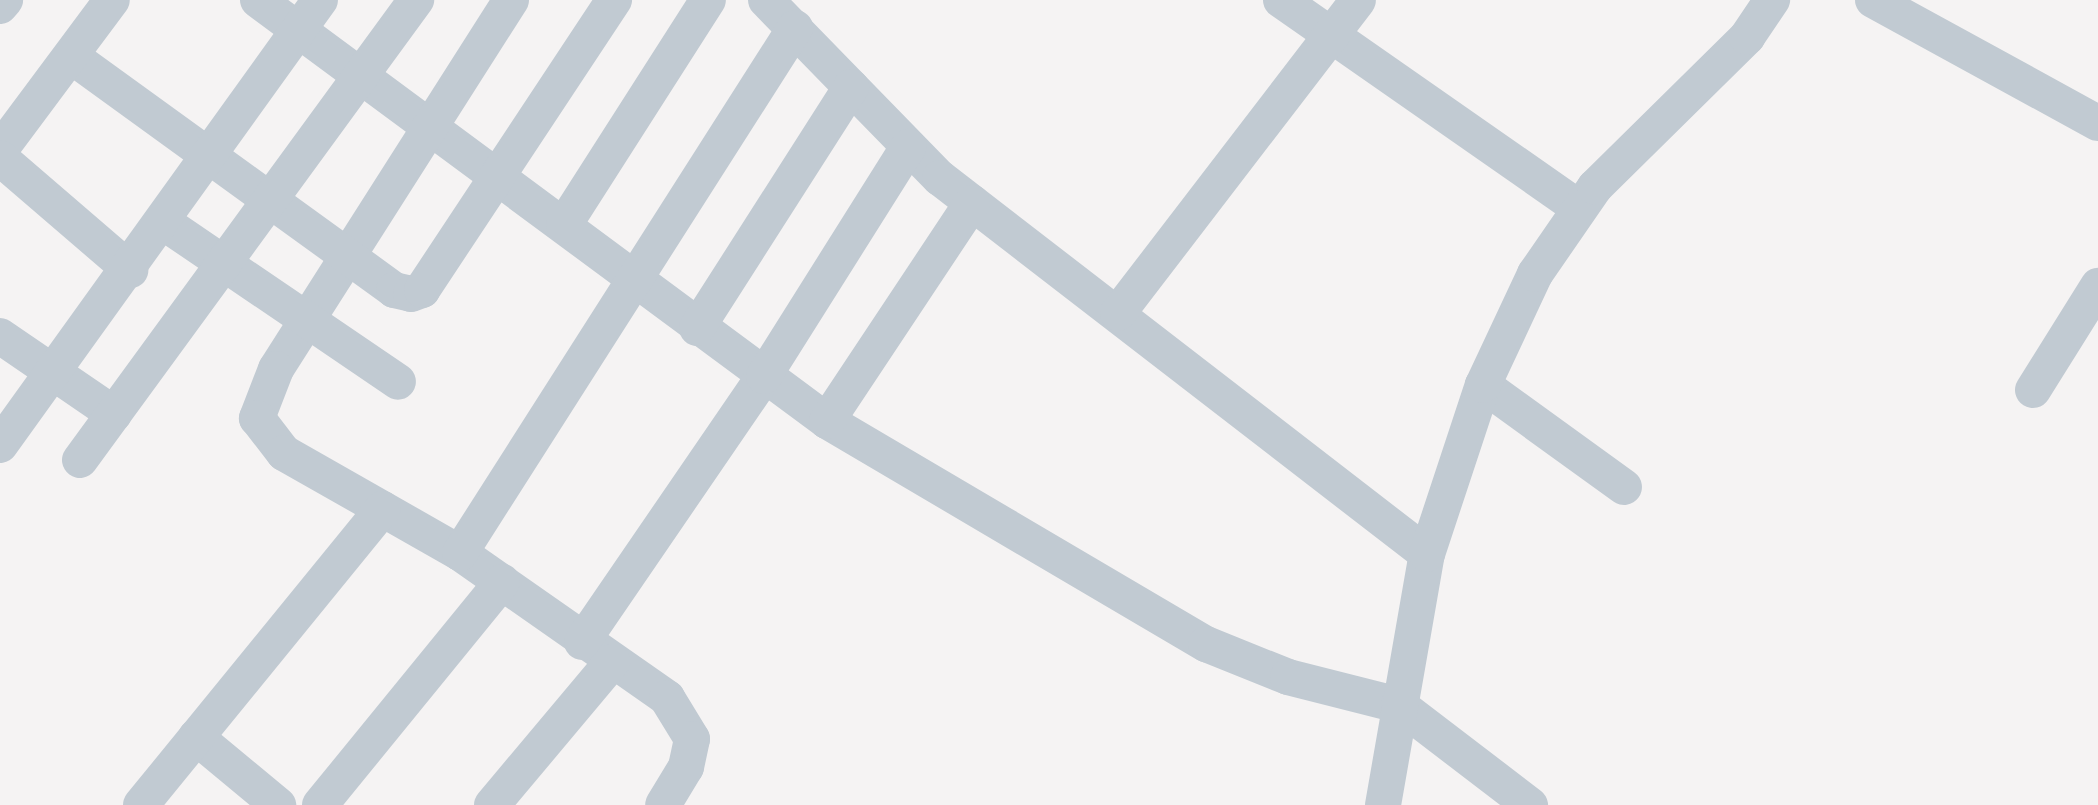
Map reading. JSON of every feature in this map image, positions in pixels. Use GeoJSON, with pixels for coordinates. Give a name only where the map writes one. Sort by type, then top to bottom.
{"type":"FeatureCollection","features":[{"type":"Feature","properties":{"kind":"street"},"geometry":{"type":"LineString","coordinates":[[0,6],[5,0]]}},
{"type":"Feature","properties":{"kind":"street"},"geometry":{"type":"LineString","coordinates":[[0,150],[112,0]]}},
{"type":"Feature","properties":{"kind":"street"},"geometry":{"type":"LineString","coordinates":[[258,0],[361,80],[564,225],[636,283],[827,421],[1206,644],[1288,677],[1399,705],[1530,805]]}},
{"type":"Feature","properties":{"kind":"street"},"geometry":{"type":"LineString","coordinates":[[0,445],[130,270],[320,0]]}},
{"type":"Feature","properties":{"kind":"street"},"geometry":{"type":"LineString","coordinates":[[80,460],[275,198],[416,0]]}},
{"type":"Feature","properties":{"kind":"street"},"geometry":{"type":"LineString","coordinates":[[511,0],[427,128],[351,258],[276,369],[257,418],[284,453],[460,553],[684,717],[692,739],[686,767],[663,805]]}},
{"type":"Feature","properties":{"kind":"street"},"geometry":{"type":"LineString","coordinates":[[71,56],[213,153],[394,290],[422,290],[614,0]]}},
{"type":"Feature","properties":{"kind":"street"},"geometry":{"type":"LineString","coordinates":[[564,225],[708,0]]}},
{"type":"Feature","properties":{"kind":"street"},"geometry":{"type":"LineString","coordinates":[[766,0],[908,147],[972,203],[1427,554]]}},
{"type":"Feature","properties":{"kind":"street"},"geometry":{"type":"LineString","coordinates":[[1281,0],[1579,208]]}},
{"type":"Feature","properties":{"kind":"street"},"geometry":{"type":"LineString","coordinates":[[1118,313],[1358,0]]}},
{"type":"Feature","properties":{"kind":"street"},"geometry":{"type":"LineString","coordinates":[[1383,805],[1427,554],[1483,385],[1535,274],[1579,208],[1747,37],[1772,0]]}},
{"type":"Feature","properties":{"kind":"street"},"geometry":{"type":"LineString","coordinates":[[1873,0],[2098,123]]}},
{"type":"Feature","properties":{"kind":"street"},"geometry":{"type":"LineString","coordinates":[[460,553],[636,283],[795,28]]}},
{"type":"Feature","properties":{"kind":"street"},"geometry":{"type":"LineString","coordinates":[[697,328],[851,87]]}},
{"type":"Feature","properties":{"kind":"street"},"geometry":{"type":"LineString","coordinates":[[582,642],[764,376],[908,147]]}},
{"type":"Feature","properties":{"kind":"street"},"geometry":{"type":"LineString","coordinates":[[0,158],[130,270]]}},
{"type":"Feature","properties":{"kind":"street"},"geometry":{"type":"LineString","coordinates":[[827,421],[972,203]]}},
{"type":"Feature","properties":{"kind":"street"},"geometry":{"type":"LineString","coordinates":[[163,222],[398,382]]}},
{"type":"Feature","properties":{"kind":"street"},"geometry":{"type":"LineString","coordinates":[[2033,390],[2098,286]]}},
{"type":"Feature","properties":{"kind":"street"},"geometry":{"type":"LineString","coordinates":[[0,336],[114,414]]}},
{"type":"Feature","properties":{"kind":"street"},"geometry":{"type":"LineString","coordinates":[[1483,385],[1624,487]]}},
{"type":"Feature","properties":{"kind":"street"},"geometry":{"type":"LineString","coordinates":[[141,805],[382,509]]}},
{"type":"Feature","properties":{"kind":"street"},"geometry":{"type":"LineString","coordinates":[[320,805],[502,582]]}},
{"type":"Feature","properties":{"kind":"street"},"geometry":{"type":"LineString","coordinates":[[492,805],[612,662]]}},
{"type":"Feature","properties":{"kind":"street"},"geometry":{"type":"LineString","coordinates":[[196,737],[278,805]]}}]}
